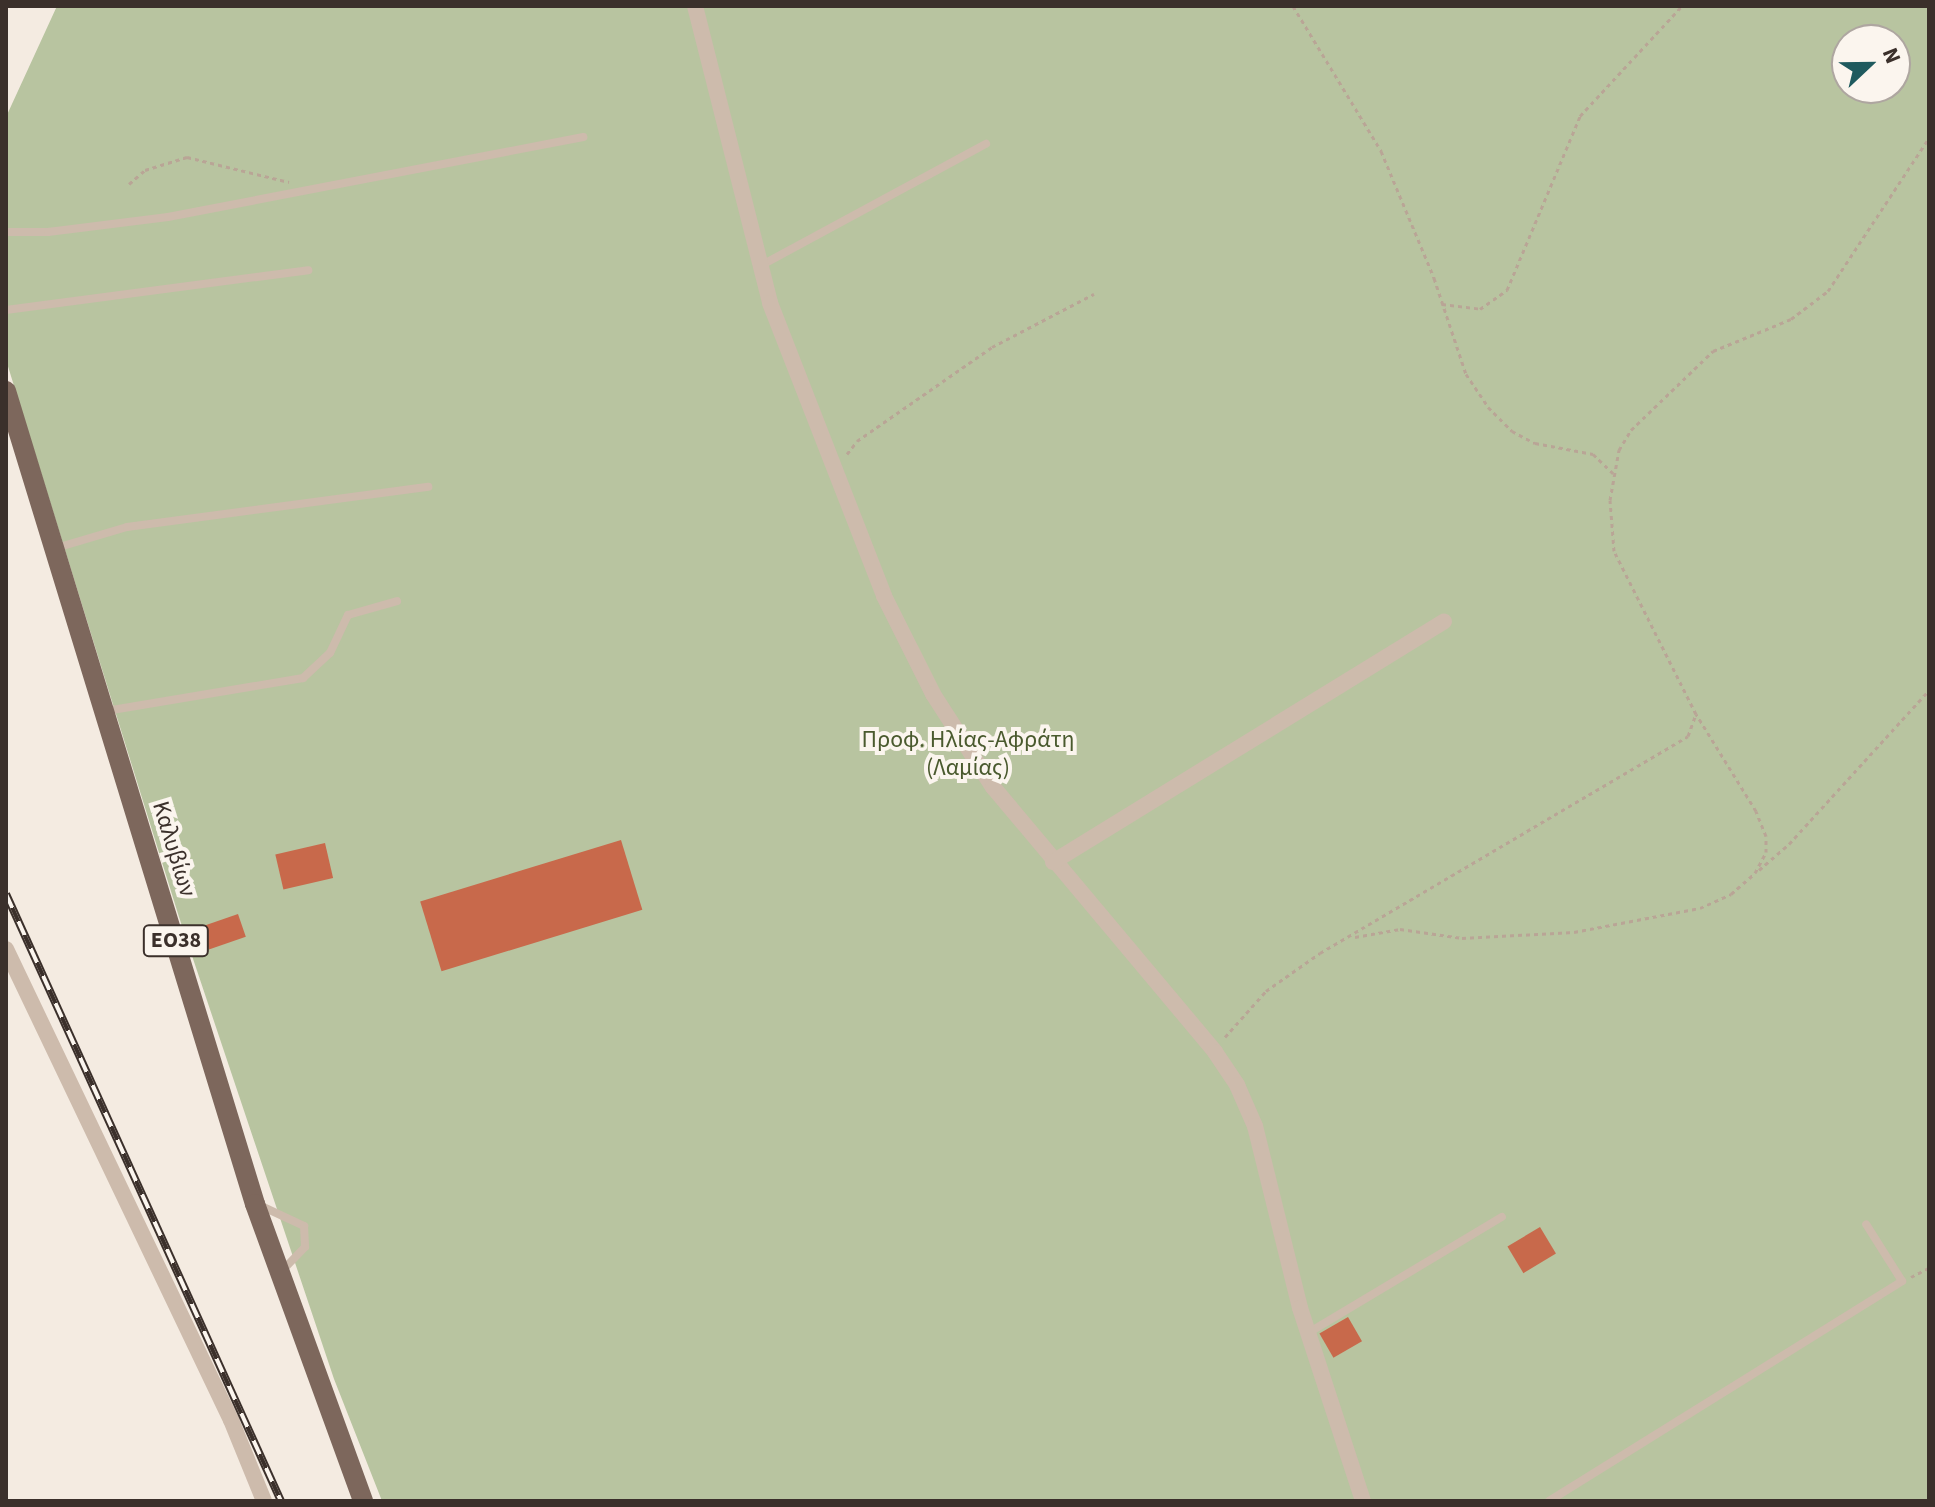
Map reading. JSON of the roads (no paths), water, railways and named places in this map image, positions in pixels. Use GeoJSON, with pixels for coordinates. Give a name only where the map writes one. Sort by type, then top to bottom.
{"type":"FeatureCollection","features":[{"type":"Feature","properties":{"kind":"main road","name":"Καλυβίων"},"geometry":{"type":"LineString","coordinates":[[6,391],[255,1204],[359,1496]]}},
{"type":"Feature","properties":{"kind":"street"},"geometry":{"type":"LineString","coordinates":[[695,6],[760,267],[836,478],[884,596],[933,694],[993,787],[1215,1052],[1255,1126],[1308,1333],[1363,1501]]}},
{"type":"Feature","properties":{"kind":"street"},"geometry":{"type":"LineString","coordinates":[[1053,862],[1444,621]]}},
{"type":"Feature","properties":{"kind":"street"},"geometry":{"type":"LineString","coordinates":[[6,949],[231,1420],[264,1501]]}},
{"type":"Feature","properties":{"kind":"lane"},"geometry":{"type":"LineString","coordinates":[[6,232],[96,227],[583,137]]}},
{"type":"Feature","properties":{"kind":"lane"},"geometry":{"type":"LineString","coordinates":[[760,267],[986,144]]}},
{"type":"Feature","properties":{"kind":"lane"},"geometry":{"type":"LineString","coordinates":[[6,310],[308,270]]}},
{"type":"Feature","properties":{"kind":"lane"},"geometry":{"type":"LineString","coordinates":[[56,548],[127,527],[428,487]]}},
{"type":"Feature","properties":{"kind":"lane"},"geometry":{"type":"LineString","coordinates":[[104,711],[303,678],[330,653],[348,615],[397,601]]}},
{"type":"Feature","properties":{"kind":"lane"},"geometry":{"type":"LineString","coordinates":[[255,1204],[304,1226],[305,1247],[278,1275]]}},
{"type":"Feature","properties":{"kind":"lane"},"geometry":{"type":"LineString","coordinates":[[1308,1333],[1502,1217]]}},
{"type":"Feature","properties":{"kind":"lane"},"geometry":{"type":"LineString","coordinates":[[1549,1501],[1902,1281],[1866,1224]]}},
{"type":"Feature","properties":{"kind":"railway"},"geometry":{"type":"LineString","coordinates":[[6,894],[281,1501]]}},
{"type":"Feature","properties":{"kind":"park label","name":"Προφ. Ηλίας-Αφράτη (Λαμίας)"},"geometry":{"type":"Point","coordinates":[968,754]}}]}
